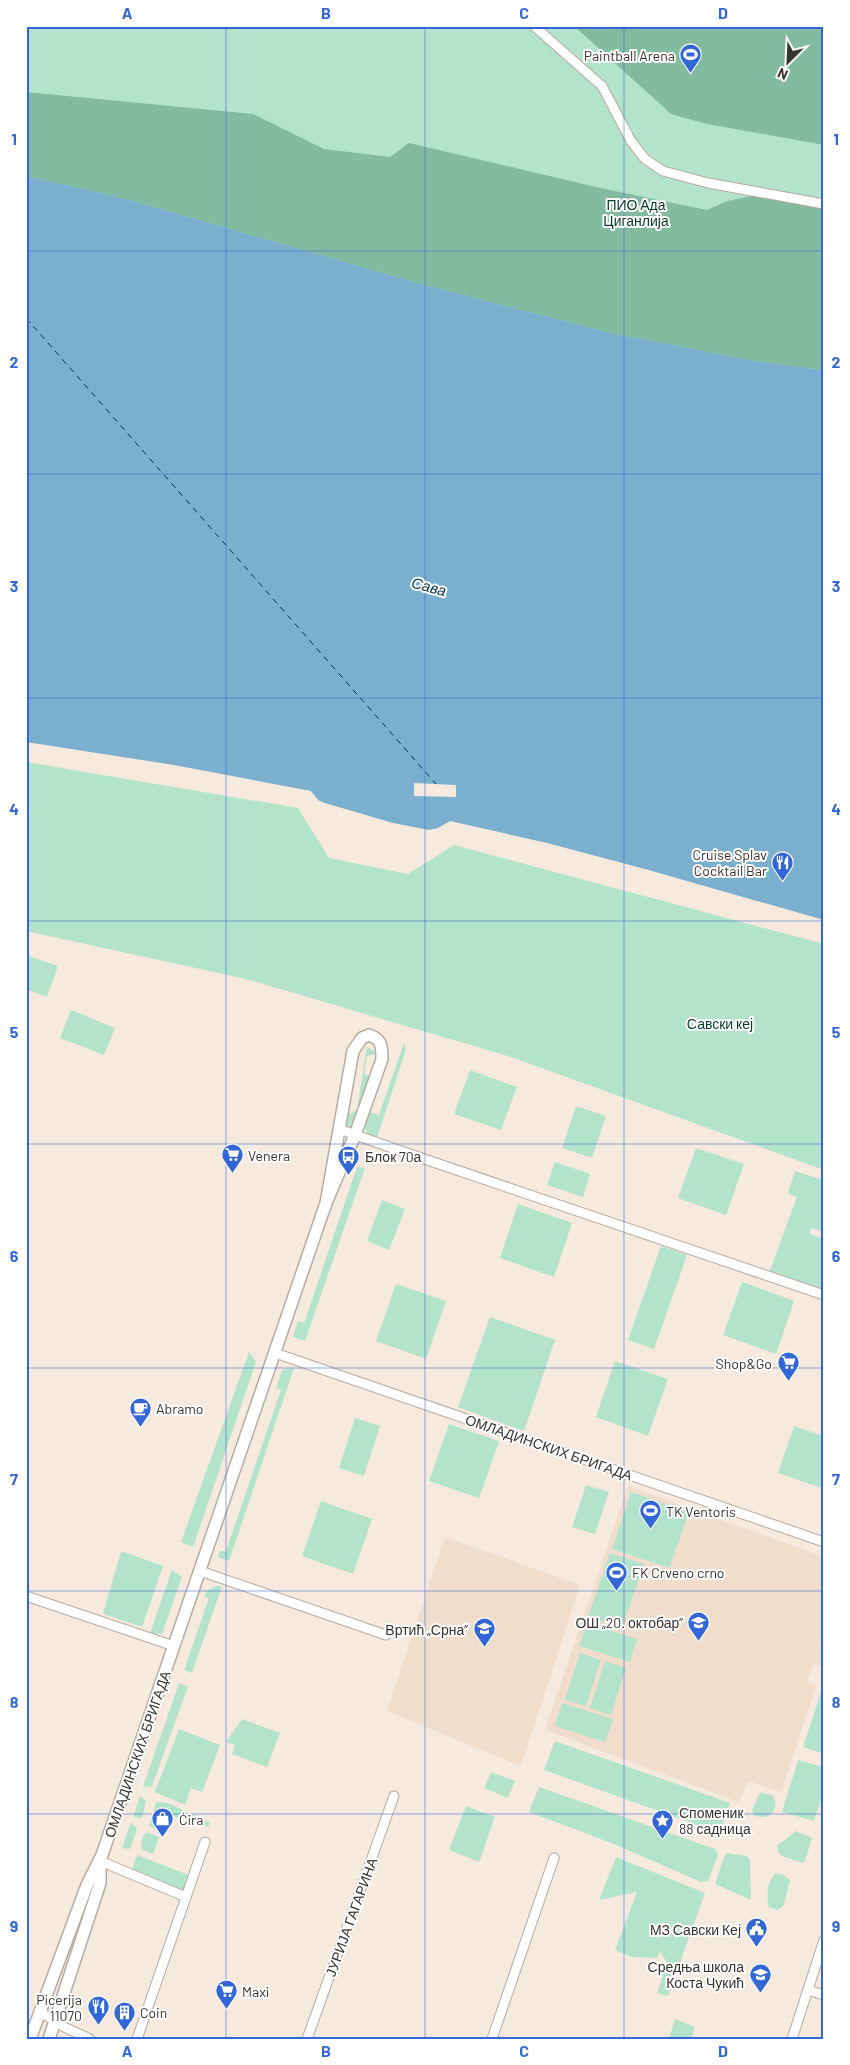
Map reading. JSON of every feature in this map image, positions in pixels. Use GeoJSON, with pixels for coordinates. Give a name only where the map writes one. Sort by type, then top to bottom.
{"type":"FeatureCollection","features":[{"type":"Feature","properties":{"kind":"street"},"geometry":{"type":"LineString","coordinates":[[534,26],[602,86],[631,141],[645,159],[663,171],[708,183],[824,204]]}},
{"type":"Feature","properties":{"kind":"street","name":"ОМЛАДИНСКИХ БРИГАДА"},"geometry":{"type":"LineString","coordinates":[[30,2039],[87,1884],[100,1861],[326,1203],[355,1135],[382,1059],[382,1046],[379,1040],[369,1035],[362,1038],[353,1051],[326,1203]]}},
{"type":"Feature","properties":{"kind":"street"},"geometry":{"type":"LineString","coordinates":[[339,1128],[824,1295]]}},
{"type":"Feature","properties":{"kind":"street","name":"ОМЛАДИНСКИХ БРИГАДА"},"geometry":{"type":"LineString","coordinates":[[275,1352],[824,1542]]}},
{"type":"Feature","properties":{"kind":"street"},"geometry":{"type":"LineString","coordinates":[[200,1572],[386,1635]]}},
{"type":"Feature","properties":{"kind":"street"},"geometry":{"type":"LineString","coordinates":[[26,1596],[174,1646]]}},
{"type":"Feature","properties":{"kind":"street","name":"ЈУРИЈА ГАГАРИНА"},"geometry":{"type":"LineString","coordinates":[[307,2039],[394,1796]]}},
{"type":"Feature","properties":{"kind":"street"},"geometry":{"type":"LineString","coordinates":[[137,2039],[205,1842]]}},
{"type":"Feature","properties":{"kind":"street"},"geometry":{"type":"LineString","coordinates":[[492,2039],[554,1858]]}},
{"type":"Feature","properties":{"kind":"street"},"geometry":{"type":"LineString","coordinates":[[100,1861],[186,1897]]}},
{"type":"Feature","properties":{"kind":"street","name":"ОМЛАДИНСКИХ БРИГАДА"},"geometry":{"type":"LineString","coordinates":[[49,2039],[100,1883],[100,1861]]}},
{"type":"Feature","properties":{"kind":"street"},"geometry":{"type":"LineString","coordinates":[[792,2039],[824,1940]]}},
{"type":"Feature","properties":{"kind":"street"},"geometry":{"type":"LineString","coordinates":[[808,1990],[824,1995]]}},
{"type":"Feature","properties":{"kind":"street"},"geometry":{"type":"LineString","coordinates":[[39,2011],[55,2022],[90,2039]]}},
{"type":"Feature","properties":{"kind":"shaded area","name":"ОШ „20. октобар”"},"geometry":{"type":"Polygon","coordinates":[[[628,1486],[824,1557],[824,1636],[820,1646],[824,1648],[824,1660],[822,1666],[813,1664],[807,1682],[816,1686],[781,1792],[748,1781],[739,1802],[545,1730],[628,1486]]]}},
{"type":"Feature","properties":{"kind":"shaded area","name":"Вртић „Срна”"},"geometry":{"type":"Polygon","coordinates":[[[445,1537],[580,1585],[521,1766],[387,1711],[445,1537]]]}},
{"type":"Feature","properties":{"kind":"green space","name":"ПИО Ада Циганлија"},"geometry":{"type":"Polygon","coordinates":[[[26,26],[824,26],[824,434],[26,295],[26,26]]]}},
{"type":"Feature","properties":{"kind":"green space"},"geometry":{"type":"Polygon","coordinates":[[[574,26],[824,26],[824,145],[707,124],[671,114],[574,26]]]}},
{"type":"Feature","properties":{"kind":"green space"},"geometry":{"type":"Polygon","coordinates":[[[26,92],[253,114],[324,149],[390,157],[409,143],[605,189],[707,210],[727,201],[765,193],[824,204],[824,370],[755,361],[611,333],[425,285],[126,199],[26,176],[26,92]]]}},
{"type":"Feature","properties":{"kind":"green space","name":"Савски кеј"},"geometry":{"type":"Polygon","coordinates":[[[26,762],[298,808],[329,858],[408,874],[454,845],[824,944],[824,1170],[508,1056],[246,979],[26,931],[26,762]]]}},
{"type":"Feature","properties":{"kind":"green space"},"geometry":{"type":"Polygon","coordinates":[[[26,955],[58,966],[47,997],[26,989],[26,955]]]}},
{"type":"Feature","properties":{"kind":"green space"},"geometry":{"type":"Polygon","coordinates":[[[71,1010],[115,1028],[104,1055],[60,1038],[71,1010]]]}},
{"type":"Feature","properties":{"kind":"green space"},"geometry":{"type":"Polygon","coordinates":[[[404,1043],[406,1049],[377,1137],[373,1139],[367,1134],[365,1126],[369,1112],[379,1115],[404,1043]]]}},
{"type":"Feature","properties":{"kind":"green space"},"geometry":{"type":"Polygon","coordinates":[[[367,1047],[373,1050],[375,1054],[367,1056],[364,1074],[369,1076],[350,1130],[346,1129],[347,1115],[357,1110],[367,1047]]]}},
{"type":"Feature","properties":{"kind":"green space"},"geometry":{"type":"Polygon","coordinates":[[[470,1070],[517,1087],[501,1130],[454,1114],[470,1070]]]}},
{"type":"Feature","properties":{"kind":"green space"},"geometry":{"type":"Polygon","coordinates":[[[576,1106],[606,1116],[592,1158],[562,1148],[576,1106]]]}},
{"type":"Feature","properties":{"kind":"green space"},"geometry":{"type":"Polygon","coordinates":[[[696,1148],[744,1164],[726,1215],[678,1198],[696,1148]]]}},
{"type":"Feature","properties":{"kind":"green space"},"geometry":{"type":"Polygon","coordinates":[[[555,1162],[590,1174],[583,1197],[547,1185],[555,1162]]]}},
{"type":"Feature","properties":{"kind":"green space"},"geometry":{"type":"Polygon","coordinates":[[[357,1167],[365,1168],[305,1341],[293,1337],[298,1321],[304,1323],[357,1167]]]}},
{"type":"Feature","properties":{"kind":"green space"},"geometry":{"type":"Polygon","coordinates":[[[795,1171],[824,1180],[824,1232],[811,1228],[810,1234],[824,1239],[824,1292],[769,1273],[797,1197],[788,1193],[795,1171]]]}},
{"type":"Feature","properties":{"kind":"green space"},"geometry":{"type":"Polygon","coordinates":[[[382,1200],[405,1209],[389,1250],[367,1241],[382,1200]]]}},
{"type":"Feature","properties":{"kind":"green space"},"geometry":{"type":"Polygon","coordinates":[[[518,1204],[572,1223],[554,1277],[500,1258],[518,1204]]]}},
{"type":"Feature","properties":{"kind":"green space"},"geometry":{"type":"Polygon","coordinates":[[[661,1246],[687,1255],[654,1349],[628,1340],[661,1246]]]}},
{"type":"Feature","properties":{"kind":"green space"},"geometry":{"type":"Polygon","coordinates":[[[742,1282],[794,1301],[776,1354],[723,1335],[742,1282]]]}},
{"type":"Feature","properties":{"kind":"green space"},"geometry":{"type":"Polygon","coordinates":[[[396,1284],[446,1301],[426,1359],[376,1341],[396,1284]]]}},
{"type":"Feature","properties":{"kind":"green space"},"geometry":{"type":"Polygon","coordinates":[[[490,1317],[555,1340],[524,1431],[458,1407],[490,1317]]]}},
{"type":"Feature","properties":{"kind":"green space"},"geometry":{"type":"Polygon","coordinates":[[[249,1352],[256,1362],[193,1547],[181,1542],[249,1352]]]}},
{"type":"Feature","properties":{"kind":"green space"},"geometry":{"type":"Polygon","coordinates":[[[615,1361],[668,1379],[648,1436],[596,1417],[615,1361]]]}},
{"type":"Feature","properties":{"kind":"green space"},"geometry":{"type":"Polygon","coordinates":[[[294,1368],[229,1561],[218,1557],[220,1551],[226,1551],[281,1390],[276,1388],[282,1370],[294,1368]]]}},
{"type":"Feature","properties":{"kind":"green space"},"geometry":{"type":"Polygon","coordinates":[[[355,1418],[380,1426],[364,1476],[339,1468],[355,1418]]]}},
{"type":"Feature","properties":{"kind":"green space"},"geometry":{"type":"Polygon","coordinates":[[[449,1424],[499,1441],[479,1498],[429,1481],[449,1424]]]}},
{"type":"Feature","properties":{"kind":"green space"},"geometry":{"type":"Polygon","coordinates":[[[794,1426],[824,1436],[824,1489],[778,1473],[794,1426]]]}},
{"type":"Feature","properties":{"kind":"green space"},"geometry":{"type":"Polygon","coordinates":[[[586,1485],[609,1492],[595,1534],[572,1527],[586,1485]]]}},
{"type":"Feature","properties":{"kind":"green space","name":"TK Ventoris"},"geometry":{"type":"Polygon","coordinates":[[[631,1492],[689,1512],[669,1568],[612,1549],[631,1492]]]}},
{"type":"Feature","properties":{"kind":"green space"},"geometry":{"type":"Polygon","coordinates":[[[321,1501],[372,1519],[353,1574],[302,1556],[321,1501]]]}},
{"type":"Feature","properties":{"kind":"green space"},"geometry":{"type":"Polygon","coordinates":[[[121,1551],[163,1566],[142,1627],[103,1614],[121,1551]]]}},
{"type":"Feature","properties":{"kind":"green space","name":"FK Crveno crno"},"geometry":{"type":"Polygon","coordinates":[[[610,1553],[644,1564],[622,1628],[588,1617],[610,1553]]]}},
{"type":"Feature","properties":{"kind":"green space"},"geometry":{"type":"Polygon","coordinates":[[[172,1570],[182,1577],[162,1634],[150,1633],[172,1570]]]}},
{"type":"Feature","properties":{"kind":"green space"},"geometry":{"type":"Polygon","coordinates":[[[222,1586],[192,1673],[184,1670],[209,1598],[204,1597],[208,1590],[222,1586]]]}},
{"type":"Feature","properties":{"kind":"green space"},"geometry":{"type":"Polygon","coordinates":[[[587,1623],[637,1639],[630,1662],[579,1646],[587,1623]]]}},
{"type":"Feature","properties":{"kind":"green space"},"geometry":{"type":"Polygon","coordinates":[[[580,1653],[601,1660],[586,1706],[565,1700],[580,1653]]]}},
{"type":"Feature","properties":{"kind":"green space"},"geometry":{"type":"Polygon","coordinates":[[[605,1661],[626,1668],[611,1715],[590,1708],[605,1661]]]}},
{"type":"Feature","properties":{"kind":"green space"},"geometry":{"type":"Polygon","coordinates":[[[179,1683],[188,1687],[152,1786],[143,1787],[179,1683]]]}},
{"type":"Feature","properties":{"kind":"green space"},"geometry":{"type":"Polygon","coordinates":[[[824,1683],[824,1754],[803,1747],[824,1683]]]}},
{"type":"Feature","properties":{"kind":"green space"},"geometry":{"type":"Polygon","coordinates":[[[562,1703],[613,1719],[605,1742],[555,1726],[562,1703]]]}},
{"type":"Feature","properties":{"kind":"green space"},"geometry":{"type":"Polygon","coordinates":[[[242,1719],[280,1733],[267,1767],[232,1754],[235,1745],[226,1742],[242,1719]]]}},
{"type":"Feature","properties":{"kind":"green space"},"geometry":{"type":"Polygon","coordinates":[[[179,1729],[220,1745],[202,1792],[191,1788],[185,1805],[155,1792],[179,1729]]]}},
{"type":"Feature","properties":{"kind":"green space"},"geometry":{"type":"Polygon","coordinates":[[[555,1741],[730,1803],[720,1833],[544,1770],[555,1741]]]}},
{"type":"Feature","properties":{"kind":"green space"},"geometry":{"type":"Polygon","coordinates":[[[798,1760],[824,1767],[824,1791],[814,1821],[782,1812],[798,1760]]]}},
{"type":"Feature","properties":{"kind":"green space"},"geometry":{"type":"Polygon","coordinates":[[[491,1772],[515,1781],[508,1798],[484,1788],[491,1772]]]}},
{"type":"Feature","properties":{"kind":"green space"},"geometry":{"type":"Polygon","coordinates":[[[539,1787],[715,1849],[718,1855],[708,1881],[701,1882],[614,1844],[529,1812],[539,1787]]]}},
{"type":"Feature","properties":{"kind":"green space"},"geometry":{"type":"Polygon","coordinates":[[[760,1792],[773,1796],[775,1801],[772,1813],[764,1817],[754,1815],[752,1810],[760,1792]]]}},
{"type":"Feature","properties":{"kind":"green space"},"geometry":{"type":"Polygon","coordinates":[[[140,1796],[146,1801],[142,1818],[133,1817],[140,1796]]]}},
{"type":"Feature","properties":{"kind":"green space"},"geometry":{"type":"Polygon","coordinates":[[[156,1802],[168,1803],[210,1823],[208,1827],[181,1816],[179,1818],[164,1813],[158,1830],[149,1826],[156,1802]]]}},
{"type":"Feature","properties":{"kind":"green space"},"geometry":{"type":"Polygon","coordinates":[[[466,1806],[495,1817],[479,1862],[449,1850],[466,1806]]]}},
{"type":"Feature","properties":{"kind":"green space"},"geometry":{"type":"Polygon","coordinates":[[[131,1822],[137,1829],[130,1849],[122,1848],[131,1822]]]}},
{"type":"Feature","properties":{"kind":"green space"},"geometry":{"type":"Polygon","coordinates":[[[796,1831],[812,1838],[805,1861],[802,1863],[782,1856],[778,1852],[777,1846],[796,1831]]]}},
{"type":"Feature","properties":{"kind":"green space"},"geometry":{"type":"Polygon","coordinates":[[[146,1832],[159,1837],[153,1854],[141,1849],[142,1839],[146,1832]]]}},
{"type":"Feature","properties":{"kind":"green space"},"geometry":{"type":"Polygon","coordinates":[[[728,1853],[747,1856],[750,1860],[751,1900],[715,1884],[725,1855],[728,1853]]]}},
{"type":"Feature","properties":{"kind":"green space"},"geometry":{"type":"Polygon","coordinates":[[[137,1855],[191,1876],[184,1893],[131,1872],[137,1855]]]}},
{"type":"Feature","properties":{"kind":"green space"},"geometry":{"type":"Polygon","coordinates":[[[616,1857],[705,1893],[668,1996],[657,1993],[667,1963],[660,1951],[657,1958],[632,1957],[615,1950],[637,1892],[599,1900],[616,1857]]]}},
{"type":"Feature","properties":{"kind":"green space"},"geometry":{"type":"Polygon","coordinates":[[[775,1874],[781,1874],[790,1880],[784,1905],[778,1910],[769,1907],[768,1898],[769,1885],[775,1874]]]}},
{"type":"Feature","properties":{"kind":"green space"},"geometry":{"type":"Polygon","coordinates":[[[675,2019],[695,2027],[691,2039],[669,2039],[675,2019]]]}},
{"type":"Feature","properties":{"kind":"water","name":"Сава"},"geometry":{"type":"Polygon","coordinates":[[[26,176],[126,199],[425,285],[611,333],[755,361],[824,370],[824,920],[547,843],[450,821],[438,828],[429,830],[393,823],[325,803],[318,800],[311,791],[174,765],[26,742],[26,176]]]}},
{"type":"Feature","properties":{"kind":"pier"},"geometry":{"type":"Polygon","coordinates":[[[414,783],[456,785],[456,797],[414,796],[414,783]]]}},
{"type":"Feature","properties":{"kind":"ferry route"},"geometry":{"type":"LineString","coordinates":[[26,318],[436,784]]}},
{"type":"Feature","properties":{"kind":"place","name":"Paintball Arena"},"geometry":{"type":"Point","coordinates":[691,74]}},
{"type":"Feature","properties":{"kind":"place","name":"Cruise Splav Cocktail Bar"},"geometry":{"type":"Point","coordinates":[783,881]}},
{"type":"Feature","properties":{"kind":"place","name":"Venera"},"geometry":{"type":"Point","coordinates":[232,1174]}},
{"type":"Feature","properties":{"kind":"place","name":"Блок 70а"},"geometry":{"type":"Point","coordinates":[349,1175]}},
{"type":"Feature","properties":{"kind":"place","name":"Shop&Go"},"geometry":{"type":"Point","coordinates":[788,1382]}},
{"type":"Feature","properties":{"kind":"place","name":"Abramo"},"geometry":{"type":"Point","coordinates":[140,1427]}},
{"type":"Feature","properties":{"kind":"place","name":"TK Ventoris"},"geometry":{"type":"Point","coordinates":[650,1530]}},
{"type":"Feature","properties":{"kind":"place","name":"FK Crveno crno"},"geometry":{"type":"Point","coordinates":[616,1591]}},
{"type":"Feature","properties":{"kind":"place","name":"ОШ „20. октобар”"},"geometry":{"type":"Point","coordinates":[699,1641]}},
{"type":"Feature","properties":{"kind":"place","name":"Вртић „Срна”"},"geometry":{"type":"Point","coordinates":[484,1648]}},
{"type":"Feature","properties":{"kind":"place","name":"Ćira"},"geometry":{"type":"Point","coordinates":[163,1838]}},
{"type":"Feature","properties":{"kind":"place","name":"Споменик 88 садница"},"geometry":{"type":"Point","coordinates":[663,1839]}},
{"type":"Feature","properties":{"kind":"place","name":"МЗ Савски Кеј"},"geometry":{"type":"Point","coordinates":[757,1948]}},
{"type":"Feature","properties":{"kind":"place","name":"Средња школа Коста Чукић"},"geometry":{"type":"Point","coordinates":[760,1993]}},
{"type":"Feature","properties":{"kind":"place","name":"Maxi"},"geometry":{"type":"Point","coordinates":[226,2010]}},
{"type":"Feature","properties":{"kind":"place","name":"Picerija 11070"},"geometry":{"type":"Point","coordinates":[98,2026]}},
{"type":"Feature","properties":{"kind":"place","name":"Coin"},"geometry":{"type":"Point","coordinates":[124,2031]}}]}
